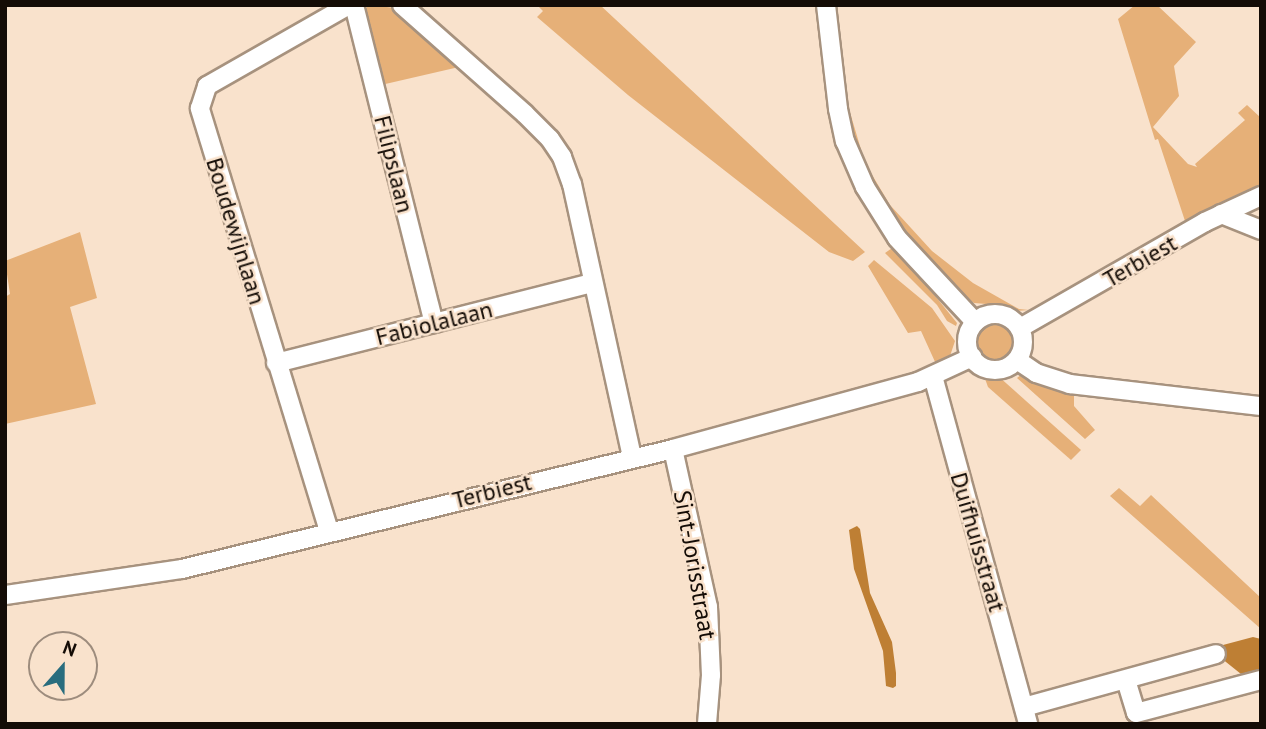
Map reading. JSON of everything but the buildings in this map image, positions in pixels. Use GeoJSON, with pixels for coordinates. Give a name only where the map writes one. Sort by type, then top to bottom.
{"type":"FeatureCollection","features":[{"type":"Feature","properties":{"kind":"street","name":"Filipslaan"},"geometry":{"type":"LineString","coordinates":[[351,5],[434,323]]}},
{"type":"Feature","properties":{"kind":"street","name":"Boudewijnlaan"},"geometry":{"type":"LineString","coordinates":[[329,531],[203,121],[201,96],[206,86],[351,5]]}},
{"type":"Feature","properties":{"kind":"street"},"geometry":{"type":"LineString","coordinates":[[402,5],[550,139],[572,184],[632,458]]}},
{"type":"Feature","properties":{"kind":"street"},"geometry":{"type":"LineString","coordinates":[[826,5],[838,109],[845,141],[865,187],[897,238],[975,322]]}},
{"type":"Feature","properties":{"kind":"street","name":"Terbiest"},"geometry":{"type":"LineString","coordinates":[[1020,328],[1221,214],[1261,196]]}},
{"type":"Feature","properties":{"kind":"street"},"geometry":{"type":"LineString","coordinates":[[1221,214],[1261,230]]}},
{"type":"Feature","properties":{"kind":"street","name":"Fabiolalaan"},"geometry":{"type":"LineString","coordinates":[[276,362],[592,283]]}},
{"type":"Feature","properties":{"kind":"street"},"geometry":{"type":"LineString","coordinates":[[999,314],[1007,316],[1020,328],[1023,348],[1017,360],[1010,366],[993,370],[985,368],[972,357],[967,340],[975,322],[982,317],[999,314]]}},
{"type":"Feature","properties":{"kind":"street","name":"Terbiest"},"geometry":{"type":"LineString","coordinates":[[5,595],[181,569],[673,449],[933,376],[972,357]]}},
{"type":"Feature","properties":{"kind":"street"},"geometry":{"type":"LineString","coordinates":[[1017,360],[1036,373],[1070,384],[1261,406]]}},
{"type":"Feature","properties":{"kind":"street","name":"Duifhuisstraat"},"geometry":{"type":"LineString","coordinates":[[933,376],[1026,715],[1126,680],[1216,654]]}},
{"type":"Feature","properties":{"kind":"street","name":"Sint-Jorisstraat"},"geometry":{"type":"LineString","coordinates":[[673,449],[708,607],[711,675],[708,724]]}},
{"type":"Feature","properties":{"kind":"street"},"geometry":{"type":"LineString","coordinates":[[1126,680],[1136,713],[1261,680]]}},
{"type":"Feature","properties":{"kind":"shaded area"},"geometry":{"type":"Polygon","coordinates":[[[370,5],[395,8],[459,67],[381,85],[363,10],[370,5]]]}},
{"type":"Feature","properties":{"kind":"shaded area"},"geometry":{"type":"Polygon","coordinates":[[[537,5],[600,5],[865,252],[853,261],[829,252],[628,95],[537,17],[543,11],[537,5]]]}},
{"type":"Feature","properties":{"kind":"shaded area"},"geometry":{"type":"Polygon","coordinates":[[[1135,5],[1157,5],[1196,42],[1174,66],[1179,96],[1153,127],[1188,164],[1197,167],[1195,164],[1245,120],[1238,113],[1247,105],[1261,118],[1261,188],[1185,221],[1158,139],[1155,140],[1118,19],[1135,5]]]}},
{"type":"Feature","properties":{"kind":"shaded area"},"geometry":{"type":"Polygon","coordinates":[[[846,99],[865,163],[890,205],[932,251],[973,283],[1019,309],[1029,310],[1015,311],[999,305],[974,303],[957,291],[921,251],[879,195],[854,145],[842,101],[846,99]]]}},
{"type":"Feature","properties":{"kind":"shaded area"},"geometry":{"type":"Polygon","coordinates":[[[80,232],[97,298],[70,307],[96,404],[5,424],[5,297],[10,294],[5,261],[80,232]]]}},
{"type":"Feature","properties":{"kind":"shaded area"},"geometry":{"type":"Polygon","coordinates":[[[895,246],[957,323],[956,326],[947,321],[937,305],[885,253],[895,246]]]}},
{"type":"Feature","properties":{"kind":"shaded area"},"geometry":{"type":"Polygon","coordinates":[[[874,260],[932,308],[955,341],[950,356],[936,364],[921,331],[908,333],[868,266],[874,260]]]}},
{"type":"Feature","properties":{"kind":"shaded area"},"geometry":{"type":"Polygon","coordinates":[[[995,323],[1008,329],[1014,342],[1008,355],[995,361],[982,355],[976,342],[982,329],[995,323]]]}},
{"type":"Feature","properties":{"kind":"shaded area"},"geometry":{"type":"Polygon","coordinates":[[[1022,374],[1074,391],[1074,406],[1095,430],[1085,439],[1017,378],[1022,374]]]}},
{"type":"Feature","properties":{"kind":"shaded area"},"geometry":{"type":"Polygon","coordinates":[[[997,375],[1081,450],[1071,460],[988,387],[984,376],[997,375]]]}},
{"type":"Feature","properties":{"kind":"shaded area"},"geometry":{"type":"Polygon","coordinates":[[[1119,488],[1140,506],[1151,495],[1261,598],[1261,629],[1110,496],[1119,488]]]}},
{"type":"Feature","properties":{"kind":"shaded area"},"geometry":{"type":"Polygon","coordinates":[[[857,526],[860,529],[870,593],[892,642],[896,673],[896,686],[893,688],[886,686],[883,651],[854,569],[849,530],[857,526]]]}},
{"type":"Feature","properties":{"kind":"shaded area"},"geometry":{"type":"Polygon","coordinates":[[[1253,637],[1261,639],[1261,669],[1241,674],[1221,658],[1223,645],[1253,637]]]}}]}
